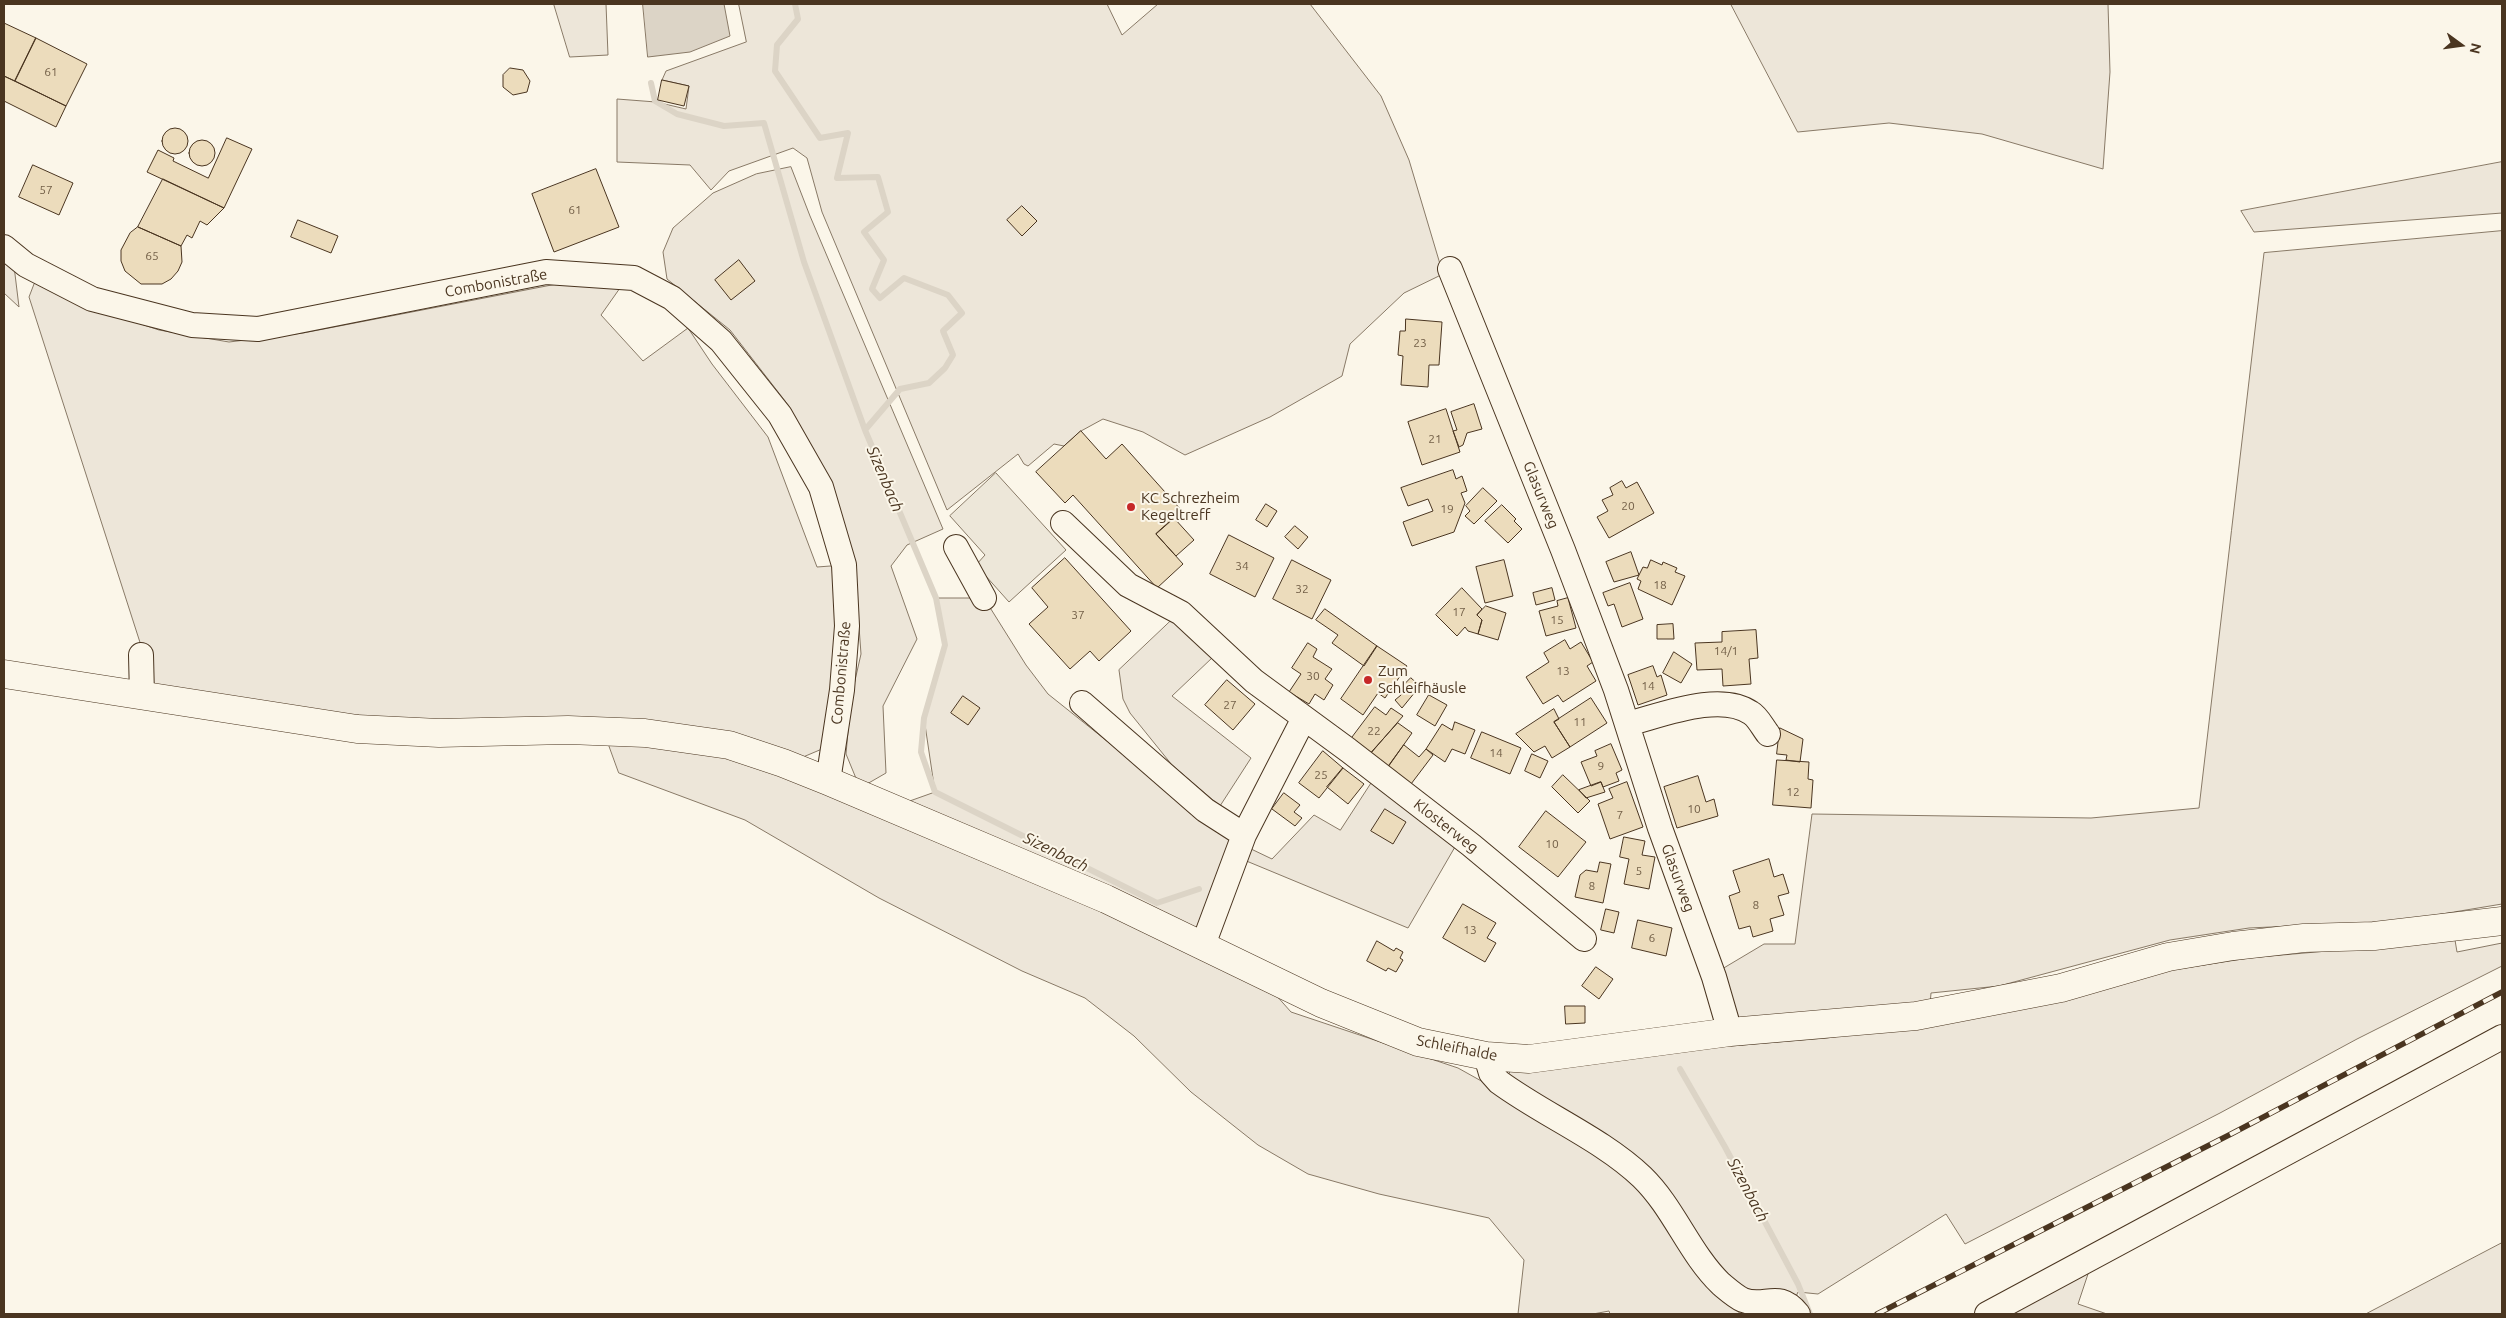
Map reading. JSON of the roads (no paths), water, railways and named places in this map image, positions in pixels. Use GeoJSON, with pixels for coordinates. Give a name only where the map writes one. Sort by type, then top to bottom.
{"type":"FeatureCollection","features":[{"type":"Feature","properties":{"kind":"main road","name":"Schleifhalde"},"geometry":{"type":"LineString","coordinates":[[4,674],[357,729],[439,733],[568,730],[645,733],[729,746],[783,763],[828,781],[1106,899],[1322,1003],[1418,1042],[1486,1056],[1529,1059],[1730,1032],[1916,1016],[2061,988],[2168,957],[2233,946],[2304,938],[2374,936],[2502,921]]}},
{"type":"Feature","properties":{"kind":"street","name":"Combonistraße"},"geometry":{"type":"LineString","coordinates":[[4,247],[26,265],[92,299],[192,326],[258,329],[546,272],[634,278],[672,298],[721,340],[780,415],[822,487],[844,565],[848,626],[842,690],[828,781]]}},
{"type":"Feature","properties":{"kind":"street","name":"Glasurweg"},"geometry":{"type":"LineString","coordinates":[[1450,269],[1563,550],[1627,724],[1660,828],[1714,977],[1730,1032]]}},
{"type":"Feature","properties":{"kind":"street","name":"Klosterweg"},"geometry":{"type":"LineString","coordinates":[[1063,523],[1128,585],[1164,602],[1181,613],[1254,681],[1471,845],[1584,938]]}},
{"type":"Feature","properties":{"kind":"street"},"geometry":{"type":"LineString","coordinates":[[956,547],[984,598]]}},
{"type":"Feature","properties":{"kind":"street"},"geometry":{"type":"LineString","coordinates":[[141,655],[142,696]]}},
{"type":"Feature","properties":{"kind":"street"},"geometry":{"type":"LineString","coordinates":[[1082,703],[1205,810],[1244,835]]}},
{"type":"Feature","properties":{"kind":"street"},"geometry":{"type":"LineString","coordinates":[[1627,724],[1705,705],[1720,704],[1736,706],[1752,713],[1768,734]]}},
{"type":"Feature","properties":{"kind":"street"},"geometry":{"type":"LineString","coordinates":[[1203,946],[1244,835],[1304,718]]}},
{"type":"Feature","properties":{"kind":"street"},"geometry":{"type":"LineString","coordinates":[[1987,1314],[2502,1037]]}},
{"type":"Feature","properties":{"kind":"street"},"geometry":{"type":"LineString","coordinates":[[1486,1056],[1491,1073],[1499,1082],[1607,1150],[1642,1177],[1662,1200],[1699,1258],[1722,1285],[1744,1300],[1781,1301],[1790,1304],[1798,1314]]}},
{"type":"Feature","properties":{"kind":"waterway","name":"Sizenbach"},"geometry":{"type":"LineString","coordinates":[[795,4],[798,19],[777,45],[775,71],[820,138],[848,133],[837,178],[878,177],[888,212],[864,232],[884,260],[872,289],[880,298],[904,278],[948,295],[962,313],[943,331],[953,355],[945,368],[929,383],[900,389],[865,430],[936,598],[945,645],[924,718],[921,752],[935,792],[1157,903],[1199,889]]}},
{"type":"Feature","properties":{"kind":"waterway"},"geometry":{"type":"LineString","coordinates":[[651,83],[655,101],[677,114],[724,126],[764,123],[804,262],[865,430]]}},
{"type":"Feature","properties":{"kind":"waterway","name":"Sizenbach"},"geometry":{"type":"LineString","coordinates":[[1680,1069],[1725,1147],[1798,1284],[1810,1314]]}},
{"type":"Feature","properties":{"kind":"railway"},"geometry":{"type":"LineString","coordinates":[[1877,1314],[2231,1134],[2502,992]]}},
{"type":"Feature","properties":{"kind":"place","name":"KC Schrezheim Kegeltreff"},"geometry":{"type":"Point","coordinates":[1131,507]}},
{"type":"Feature","properties":{"kind":"place","name":"Zum Schleifhäusle"},"geometry":{"type":"Point","coordinates":[1368,680]}}]}
